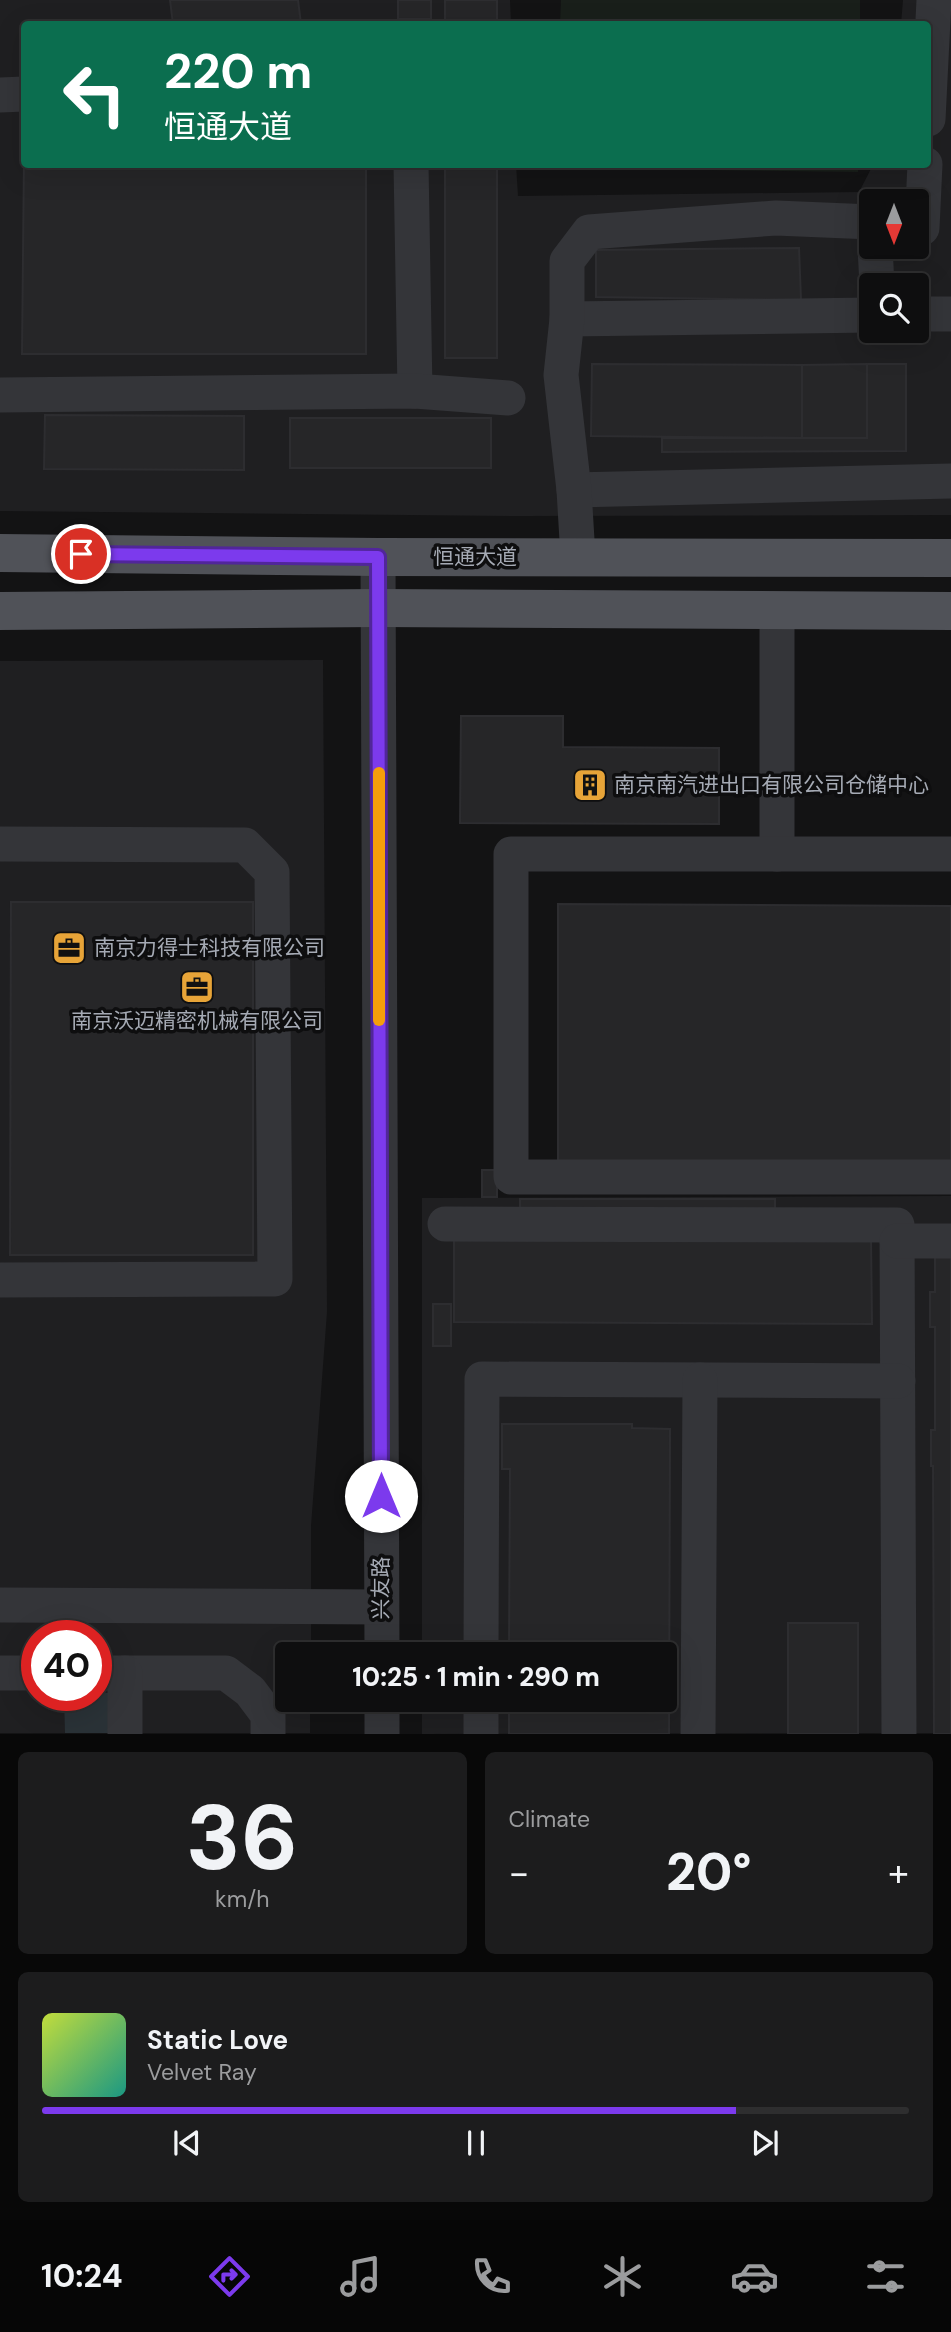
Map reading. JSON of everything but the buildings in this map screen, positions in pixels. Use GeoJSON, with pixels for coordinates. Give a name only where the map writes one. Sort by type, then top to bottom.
{"type":"FeatureCollection","features":[{"type":"Feature","properties":{"kind":"main road","name":"恒通大道"},"geometry":{"type":"LineString","coordinates":[[0,552],[378,557],[951,558]]}},
{"type":"Feature","properties":{"kind":"main road"},"geometry":{"type":"LineString","coordinates":[[0,611],[378,608],[951,611]]}},
{"type":"Feature","properties":{"kind":"street"},"geometry":{"type":"LineString","coordinates":[[931,60],[934,0]]}},
{"type":"Feature","properties":{"kind":"street"},"geometry":{"type":"LineString","coordinates":[[0,95],[21,94]]}},
{"type":"Feature","properties":{"kind":"street"},"geometry":{"type":"LineString","coordinates":[[411,168],[415,391]]}},
{"type":"Feature","properties":{"kind":"street"},"geometry":{"type":"LineString","coordinates":[[925,168],[930,229]]}},
{"type":"Feature","properties":{"kind":"street"},"geometry":{"type":"LineString","coordinates":[[578,557],[574,490],[561,375],[567,319],[567,261],[589,232],[776,218],[859,221]]}},
{"type":"Feature","properties":{"kind":"street"},"geometry":{"type":"LineString","coordinates":[[929,314],[951,314]]}},
{"type":"Feature","properties":{"kind":"street"},"geometry":{"type":"LineString","coordinates":[[567,319],[859,315]]}},
{"type":"Feature","properties":{"kind":"street"},"geometry":{"type":"LineString","coordinates":[[0,414],[0,394],[415,391],[508,398]]}},
{"type":"Feature","properties":{"kind":"street"},"geometry":{"type":"LineString","coordinates":[[574,490],[951,481]]}},
{"type":"Feature","properties":{"kind":"street","name":"兴友路"},"geometry":{"type":"LineString","coordinates":[[378,557],[382,1642]]}},
{"type":"Feature","properties":{"kind":"street"},"geometry":{"type":"LineString","coordinates":[[777,610],[777,854]]}},
{"type":"Feature","properties":{"kind":"street"},"geometry":{"type":"LineString","coordinates":[[0,844],[245,845],[272,872],[275,1279],[0,1280]]}},
{"type":"Feature","properties":{"kind":"street"},"geometry":{"type":"LineString","coordinates":[[951,854],[511,854],[511,1177],[951,1177]]}},
{"type":"Feature","properties":{"kind":"street"},"geometry":{"type":"LineString","coordinates":[[445,1224],[897,1224],[899,1734]]}},
{"type":"Feature","properties":{"kind":"street"},"geometry":{"type":"LineString","coordinates":[[897,1241],[951,1241]]}},
{"type":"Feature","properties":{"kind":"street"},"geometry":{"type":"LineString","coordinates":[[481,1642],[482,1379],[898,1381]]}},
{"type":"Feature","properties":{"kind":"street"},"geometry":{"type":"LineString","coordinates":[[698,1734],[700,1380]]}},
{"type":"Feature","properties":{"kind":"street"},"geometry":{"type":"LineString","coordinates":[[0,1605],[381,1607]]}},
{"type":"Feature","properties":{"kind":"street"},"geometry":{"type":"LineString","coordinates":[[0,1673],[21,1673]]}},
{"type":"Feature","properties":{"kind":"street"},"geometry":{"type":"LineString","coordinates":[[112,1673],[226,1673],[250,1691],[268,1715],[268,1734]]}},
{"type":"Feature","properties":{"kind":"street"},"geometry":{"type":"LineString","coordinates":[[112,1677],[125,1734]]}},
{"type":"Feature","properties":{"kind":"street"},"geometry":{"type":"LineString","coordinates":[[382,1712],[382,1734]]}},
{"type":"Feature","properties":{"kind":"street"},"geometry":{"type":"LineString","coordinates":[[481,1712],[481,1734]]}},
{"type":"Feature","properties":{"kind":"shaded area"},"geometry":{"type":"Polygon","coordinates":[[[0,0],[510,0],[511,21],[21,21],[21,168],[516,168],[518,196],[859,192],[859,259],[929,259],[929,189],[861,189],[871,168],[931,168],[931,21],[901,21],[903,0],[951,0],[951,515],[515,516],[0,511],[0,0]]]}},
{"type":"Feature","properties":{"kind":"shaded area"},"geometry":{"type":"Polygon","coordinates":[[[561,0],[860,0],[860,21],[560,21],[561,0]]]}},
{"type":"Feature","properties":{"kind":"shaded area"},"geometry":{"type":"Polygon","coordinates":[[[558,168],[858,168],[858,172],[558,168]]]}},
{"type":"Feature","properties":{"kind":"shaded area"},"geometry":{"type":"Polygon","coordinates":[[[323,660],[327,1312],[311,1526],[311,1642],[275,1642],[275,1712],[310,1712],[310,1733],[0,1733],[0,661],[323,660]]]}},
{"type":"Feature","properties":{"kind":"shaded area"},"geometry":{"type":"Polygon","coordinates":[[[951,1196],[951,1733],[422,1734],[422,1712],[677,1712],[677,1642],[422,1642],[422,1198],[951,1196]]]}},
{"type":"Feature","properties":{"kind":"shaded area"},"geometry":{"type":"Polygon","coordinates":[[[64,1711],[111,1711],[111,1733],[65,1733],[64,1711]]]}},
{"type":"Feature","properties":{"kind":"slow traffic"},"geometry":{"type":"LineString","coordinates":[[379,773],[379,1020]]}},
{"type":"Feature","properties":{"kind":"place","name":"南京南汽进出口有限公司仓储中心"},"geometry":{"type":"Point","coordinates":[590,785]}},
{"type":"Feature","properties":{"kind":"place","name":"南京力得士科技有限公司"},"geometry":{"type":"Point","coordinates":[69,948]}},
{"type":"Feature","properties":{"kind":"place","name":"南京沃迈精密机械有限公司"},"geometry":{"type":"Point","coordinates":[197,987]}},
{"type":"Feature","properties":{"kind":"route"},"geometry":{"type":"LineString","coordinates":[[81,554],[378,557],[381,1496]]}}]}
